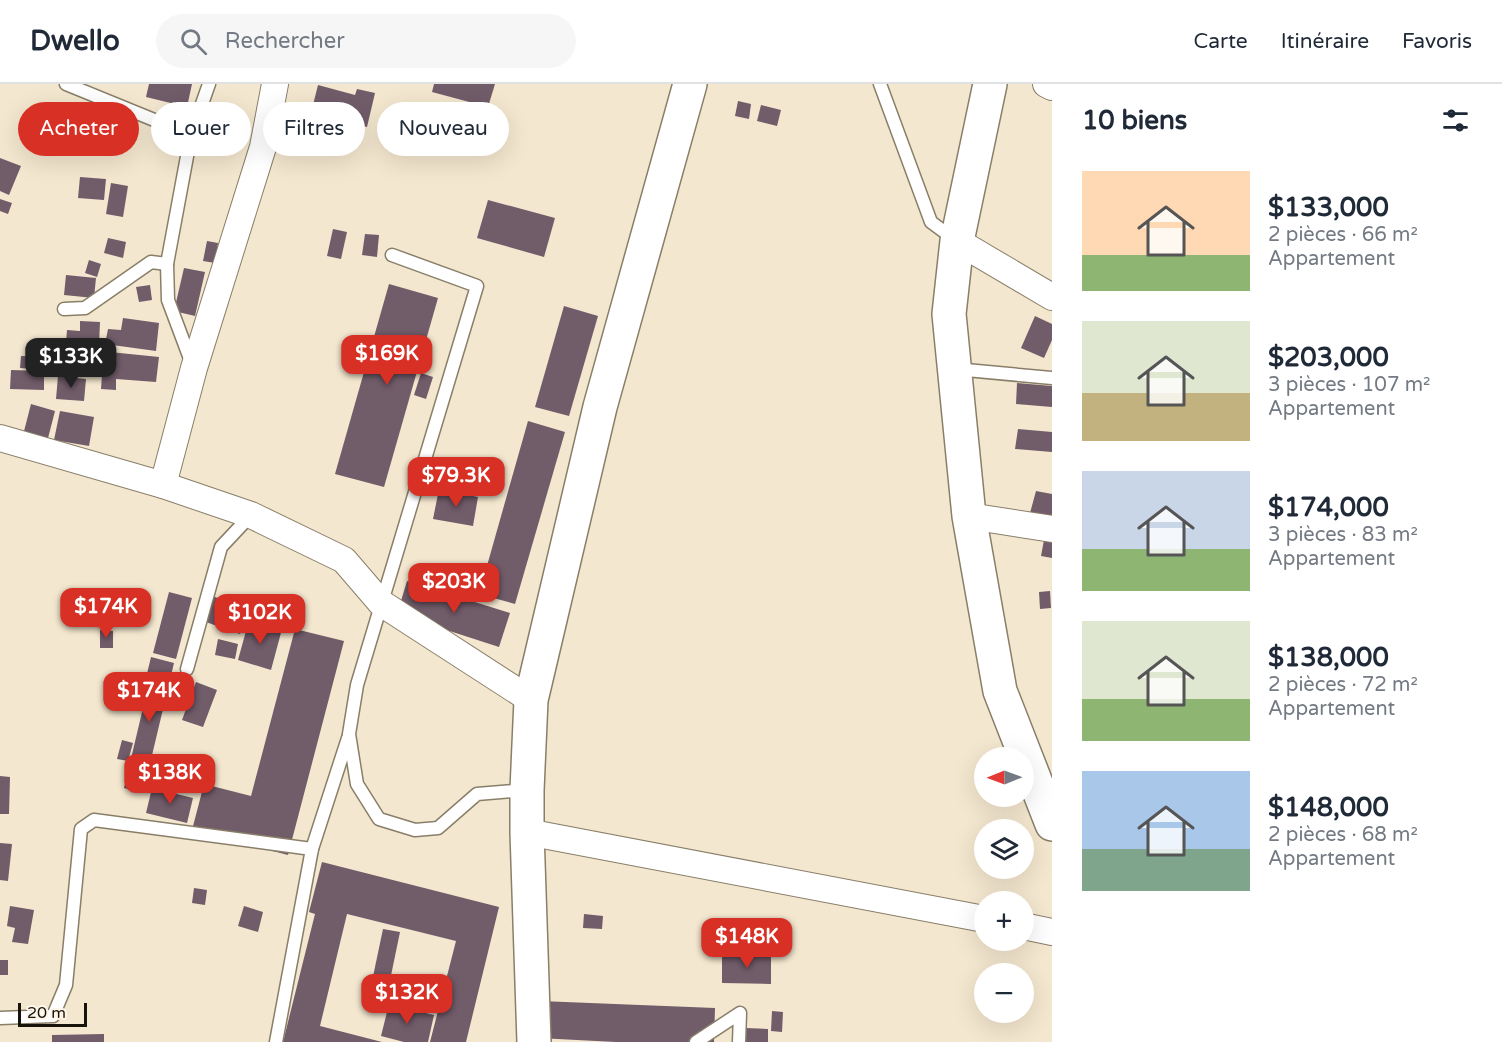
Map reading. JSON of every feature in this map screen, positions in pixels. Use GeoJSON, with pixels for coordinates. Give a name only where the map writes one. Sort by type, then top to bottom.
{"type":"FeatureCollection","features":[{"type":"Feature","properties":{"kind":"main road"},"geometry":{"type":"LineString","coordinates":[[534,1042],[527,832],[531,700],[600,407],[690,84]]}},
{"type":"Feature","properties":{"kind":"main road"},"geometry":{"type":"LineString","coordinates":[[990,84],[957,241],[949,314],[969,516],[1000,691],[1052,824]]}},
{"type":"Feature","properties":{"kind":"street"},"geometry":{"type":"LineString","coordinates":[[162,485],[194,368],[263,147],[275,84]]}},
{"type":"Feature","properties":{"kind":"street"},"geometry":{"type":"LineString","coordinates":[[1046,84],[1052,87]]}},
{"type":"Feature","properties":{"kind":"street"},"geometry":{"type":"LineString","coordinates":[[957,241],[1052,297]]}},
{"type":"Feature","properties":{"kind":"street"},"geometry":{"type":"LineString","coordinates":[[0,438],[162,485],[251,515],[344,560],[381,603],[531,700]]}},
{"type":"Feature","properties":{"kind":"street"},"geometry":{"type":"LineString","coordinates":[[969,516],[1052,529]]}},
{"type":"Feature","properties":{"kind":"street"},"geometry":{"type":"LineString","coordinates":[[527,832],[974,917]]}},
{"type":"Feature","properties":{"kind":"street"},"geometry":{"type":"LineString","coordinates":[[1034,928],[1052,932]]}},
{"type":"Feature","properties":{"kind":"lane"},"geometry":{"type":"LineString","coordinates":[[66,84],[151,119]]}},
{"type":"Feature","properties":{"kind":"lane"},"geometry":{"type":"LineString","coordinates":[[203,102],[209,84]]}},
{"type":"Feature","properties":{"kind":"lane"},"geometry":{"type":"LineString","coordinates":[[880,84],[931,222],[957,241]]}},
{"type":"Feature","properties":{"kind":"lane"},"geometry":{"type":"LineString","coordinates":[[187,156],[167,264],[168,300],[194,368]]}},
{"type":"Feature","properties":{"kind":"lane"},"geometry":{"type":"LineString","coordinates":[[276,1042],[312,849],[349,734],[357,685],[477,286],[392,255]]}},
{"type":"Feature","properties":{"kind":"lane"},"geometry":{"type":"LineString","coordinates":[[64,309],[85,308],[151,262],[167,264]]}},
{"type":"Feature","properties":{"kind":"lane"},"geometry":{"type":"LineString","coordinates":[[954,369],[1052,378]]}},
{"type":"Feature","properties":{"kind":"lane"},"geometry":{"type":"LineString","coordinates":[[187,669],[221,547],[251,515]]}},
{"type":"Feature","properties":{"kind":"lane"},"geometry":{"type":"LineString","coordinates":[[349,734],[357,784],[380,819],[415,830],[438,828],[477,794],[527,790]]}},
{"type":"Feature","properties":{"kind":"lane"},"geometry":{"type":"LineString","coordinates":[[0,1018],[53,1016],[66,985],[81,830],[94,820],[312,849]]}},
{"type":"Feature","properties":{"kind":"lane"},"geometry":{"type":"LineString","coordinates":[[696,1042],[740,1013],[739,1042]]}},
{"type":"Feature","properties":{"kind":"building"},"geometry":{"type":"Polygon","coordinates":[[[149,84],[192,84],[188,102],[166,102],[146,97],[149,84]]]}},
{"type":"Feature","properties":{"kind":"building"},"geometry":{"type":"Polygon","coordinates":[[[434,84],[495,84],[490,102],[469,102],[432,92],[434,84]]]}},
{"type":"Feature","properties":{"kind":"building"},"geometry":{"type":"Polygon","coordinates":[[[318,85],[355,95],[357,89],[375,93],[367,127],[365,126],[365,102],[314,102],[318,85]]]}},
{"type":"Feature","properties":{"kind":"building"},"geometry":{"type":"Polygon","coordinates":[[[738,101],[751,104],[749,119],[735,116],[738,101]]]}},
{"type":"Feature","properties":{"kind":"building"},"geometry":{"type":"Polygon","coordinates":[[[761,105],[781,110],[777,126],[757,121],[761,105]]]}},
{"type":"Feature","properties":{"kind":"building"},"geometry":{"type":"Polygon","coordinates":[[[0,158],[21,166],[9,195],[0,191],[0,158]]]}},
{"type":"Feature","properties":{"kind":"building"},"geometry":{"type":"Polygon","coordinates":[[[80,177],[106,179],[104,200],[78,198],[80,177]]]}},
{"type":"Feature","properties":{"kind":"building"},"geometry":{"type":"Polygon","coordinates":[[[111,183],[128,186],[123,217],[106,214],[111,183]]]}},
{"type":"Feature","properties":{"kind":"building"},"geometry":{"type":"Polygon","coordinates":[[[0,199],[12,203],[8,214],[0,211],[0,199]]]}},
{"type":"Feature","properties":{"kind":"building"},"geometry":{"type":"Polygon","coordinates":[[[488,200],[555,218],[544,257],[477,238],[488,200]]]}},
{"type":"Feature","properties":{"kind":"building"},"geometry":{"type":"Polygon","coordinates":[[[333,229],[347,232],[341,259],[327,256],[333,229]]]}},
{"type":"Feature","properties":{"kind":"building"},"geometry":{"type":"Polygon","coordinates":[[[365,234],[379,235],[377,257],[362,255],[365,234]]]}},
{"type":"Feature","properties":{"kind":"building"},"geometry":{"type":"Polygon","coordinates":[[[108,238],[126,242],[123,258],[104,253],[108,238]]]}},
{"type":"Feature","properties":{"kind":"building"},"geometry":{"type":"Polygon","coordinates":[[[207,241],[218,243],[215,263],[203,261],[207,241]]]}},
{"type":"Feature","properties":{"kind":"building"},"geometry":{"type":"Polygon","coordinates":[[[89,260],[101,264],[97,277],[85,273],[89,260]]]}},
{"type":"Feature","properties":{"kind":"building"},"geometry":{"type":"Polygon","coordinates":[[[184,268],[205,272],[195,316],[174,311],[184,268]]]}},
{"type":"Feature","properties":{"kind":"building"},"geometry":{"type":"Polygon","coordinates":[[[66,275],[96,278],[94,298],[64,295],[66,275]]]}},
{"type":"Feature","properties":{"kind":"building"},"geometry":{"type":"Polygon","coordinates":[[[389,284],[438,298],[384,487],[335,474],[389,284]]]}},
{"type":"Feature","properties":{"kind":"building"},"geometry":{"type":"Polygon","coordinates":[[[150,285],[152,300],[139,302],[136,287],[150,285]]]}},
{"type":"Feature","properties":{"kind":"building"},"geometry":{"type":"Polygon","coordinates":[[[564,306],[598,316],[569,416],[535,407],[564,306]]]}},
{"type":"Feature","properties":{"kind":"building"},"geometry":{"type":"Polygon","coordinates":[[[1035,316],[1052,324],[1052,340],[1044,358],[1021,348],[1035,316]]]}},
{"type":"Feature","properties":{"kind":"building"},"geometry":{"type":"Polygon","coordinates":[[[123,318],[159,323],[156,351],[105,344],[108,329],[121,330],[123,318]]]}},
{"type":"Feature","properties":{"kind":"building"},"geometry":{"type":"Polygon","coordinates":[[[80,321],[100,322],[99,345],[66,343],[67,330],[80,331],[80,321]]]}},
{"type":"Feature","properties":{"kind":"building"},"geometry":{"type":"Polygon","coordinates":[[[60,351],[74,355],[69,371],[55,366],[60,351]]]}},
{"type":"Feature","properties":{"kind":"building"},"geometry":{"type":"Polygon","coordinates":[[[110,352],[159,357],[156,382],[116,379],[116,390],[101,389],[102,375],[108,375],[110,352]]]}},
{"type":"Feature","properties":{"kind":"building"},"geometry":{"type":"Polygon","coordinates":[[[21,356],[45,357],[45,370],[20,368],[21,356]]]}},
{"type":"Feature","properties":{"kind":"building"},"geometry":{"type":"Polygon","coordinates":[[[11,370],[44,371],[44,390],[10,389],[11,370]]]}},
{"type":"Feature","properties":{"kind":"building"},"geometry":{"type":"Polygon","coordinates":[[[421,373],[433,377],[426,399],[414,395],[421,373]]]}},
{"type":"Feature","properties":{"kind":"building"},"geometry":{"type":"Polygon","coordinates":[[[58,376],[86,379],[84,401],[56,399],[58,376]]]}},
{"type":"Feature","properties":{"kind":"building"},"geometry":{"type":"Polygon","coordinates":[[[1017,383],[1052,386],[1052,407],[1016,404],[1017,383]]]}},
{"type":"Feature","properties":{"kind":"building"},"geometry":{"type":"Polygon","coordinates":[[[31,404],[55,411],[46,446],[22,439],[31,404]]]}},
{"type":"Feature","properties":{"kind":"building"},"geometry":{"type":"Polygon","coordinates":[[[60,411],[94,417],[89,446],[54,440],[60,411]]]}},
{"type":"Feature","properties":{"kind":"building"},"geometry":{"type":"Polygon","coordinates":[[[528,421],[565,432],[515,604],[479,594],[528,421]]]}},
{"type":"Feature","properties":{"kind":"building"},"geometry":{"type":"Polygon","coordinates":[[[1018,429],[1052,432],[1052,452],[1015,449],[1018,429]]]}},
{"type":"Feature","properties":{"kind":"building"},"geometry":{"type":"Polygon","coordinates":[[[439,489],[478,497],[473,526],[433,519],[439,489]]]}},
{"type":"Feature","properties":{"kind":"building"},"geometry":{"type":"Polygon","coordinates":[[[1036,491],[1052,494],[1052,518],[1030,513],[1036,491]]]}},
{"type":"Feature","properties":{"kind":"building"},"geometry":{"type":"Polygon","coordinates":[[[1044,540],[1052,542],[1052,558],[1041,556],[1044,540]]]}},
{"type":"Feature","properties":{"kind":"building"},"geometry":{"type":"Polygon","coordinates":[[[407,581],[510,613],[499,647],[397,614],[407,581]]]}},
{"type":"Feature","properties":{"kind":"building"},"geometry":{"type":"Polygon","coordinates":[[[1050,591],[1051,608],[1040,609],[1039,592],[1050,591]]]}},
{"type":"Feature","properties":{"kind":"building"},"geometry":{"type":"Polygon","coordinates":[[[169,592],[192,598],[176,659],[153,653],[169,592]]]}},
{"type":"Feature","properties":{"kind":"building"},"geometry":{"type":"Polygon","coordinates":[[[212,596],[249,609],[240,634],[203,621],[212,596]]]}},
{"type":"Feature","properties":{"kind":"building"},"geometry":{"type":"Polygon","coordinates":[[[249,620],[282,629],[271,670],[238,660],[249,620]]]}},
{"type":"Feature","properties":{"kind":"building"},"geometry":{"type":"Polygon","coordinates":[[[295,629],[344,641],[288,855],[192,830],[204,784],[251,796],[295,629]]]}},
{"type":"Feature","properties":{"kind":"building"},"geometry":{"type":"Polygon","coordinates":[[[100,630],[113,631],[113,648],[100,648],[100,630]]]}},
{"type":"Feature","properties":{"kind":"building"},"geometry":{"type":"Polygon","coordinates":[[[218,639],[238,644],[235,659],[215,655],[218,639]]]}},
{"type":"Feature","properties":{"kind":"building"},"geometry":{"type":"Polygon","coordinates":[[[151,657],[174,663],[143,793],[124,788],[148,687],[144,686],[151,657]]]}},
{"type":"Feature","properties":{"kind":"building"},"geometry":{"type":"Polygon","coordinates":[[[196,682],[217,690],[203,727],[182,720],[196,682]]]}},
{"type":"Feature","properties":{"kind":"building"},"geometry":{"type":"Polygon","coordinates":[[[122,740],[133,743],[128,761],[117,759],[122,740]]]}},
{"type":"Feature","properties":{"kind":"building"},"geometry":{"type":"Polygon","coordinates":[[[0,776],[10,777],[9,814],[0,814],[0,776]]]}},
{"type":"Feature","properties":{"kind":"building"},"geometry":{"type":"Polygon","coordinates":[[[152,788],[193,798],[187,823],[146,813],[152,788]]]}},
{"type":"Feature","properties":{"kind":"building"},"geometry":{"type":"Polygon","coordinates":[[[0,843],[12,844],[8,881],[0,880],[0,843]]]}},
{"type":"Feature","properties":{"kind":"building"},"geometry":{"type":"Polygon","coordinates":[[[322,862],[499,907],[466,1042],[430,1042],[456,941],[347,914],[320,1026],[382,1042],[283,1042],[315,914],[309,912],[322,862]]]}},
{"type":"Feature","properties":{"kind":"building"},"geometry":{"type":"Polygon","coordinates":[[[194,888],[207,890],[205,905],[192,903],[194,888]]]}},
{"type":"Feature","properties":{"kind":"building"},"geometry":{"type":"Polygon","coordinates":[[[10,906],[34,910],[28,944],[12,942],[15,928],[7,926],[10,906]]]}},
{"type":"Feature","properties":{"kind":"building"},"geometry":{"type":"Polygon","coordinates":[[[244,906],[263,912],[258,932],[238,926],[244,906]]]}},
{"type":"Feature","properties":{"kind":"building"},"geometry":{"type":"Polygon","coordinates":[[[584,914],[603,916],[602,929],[583,928],[584,914]]]}},
{"type":"Feature","properties":{"kind":"building"},"geometry":{"type":"Polygon","coordinates":[[[383,929],[400,932],[388,990],[371,986],[383,929]]]}},
{"type":"Feature","properties":{"kind":"building"},"geometry":{"type":"Polygon","coordinates":[[[722,955],[771,955],[771,984],[722,983],[722,955]]]}},
{"type":"Feature","properties":{"kind":"building"},"geometry":{"type":"Polygon","coordinates":[[[0,960],[8,960],[8,975],[0,975],[0,960]]]}},
{"type":"Feature","properties":{"kind":"building"},"geometry":{"type":"Polygon","coordinates":[[[540,1001],[715,1008],[714,1042],[616,1042],[538,1038],[540,1001]]]}},
{"type":"Feature","properties":{"kind":"building"},"geometry":{"type":"Polygon","coordinates":[[[389,1004],[434,1015],[428,1042],[404,1042],[381,1036],[389,1004]]]}},
{"type":"Feature","properties":{"kind":"building"},"geometry":{"type":"Polygon","coordinates":[[[772,1011],[783,1012],[782,1032],[771,1031],[772,1011]]]}},
{"type":"Feature","properties":{"kind":"building"},"geometry":{"type":"Polygon","coordinates":[[[746,1028],[768,1029],[768,1042],[745,1042],[746,1028]]]}},
{"type":"Feature","properties":{"kind":"building"},"geometry":{"type":"Polygon","coordinates":[[[104,1034],[104,1042],[52,1042],[52,1035],[104,1034]]]}}]}
